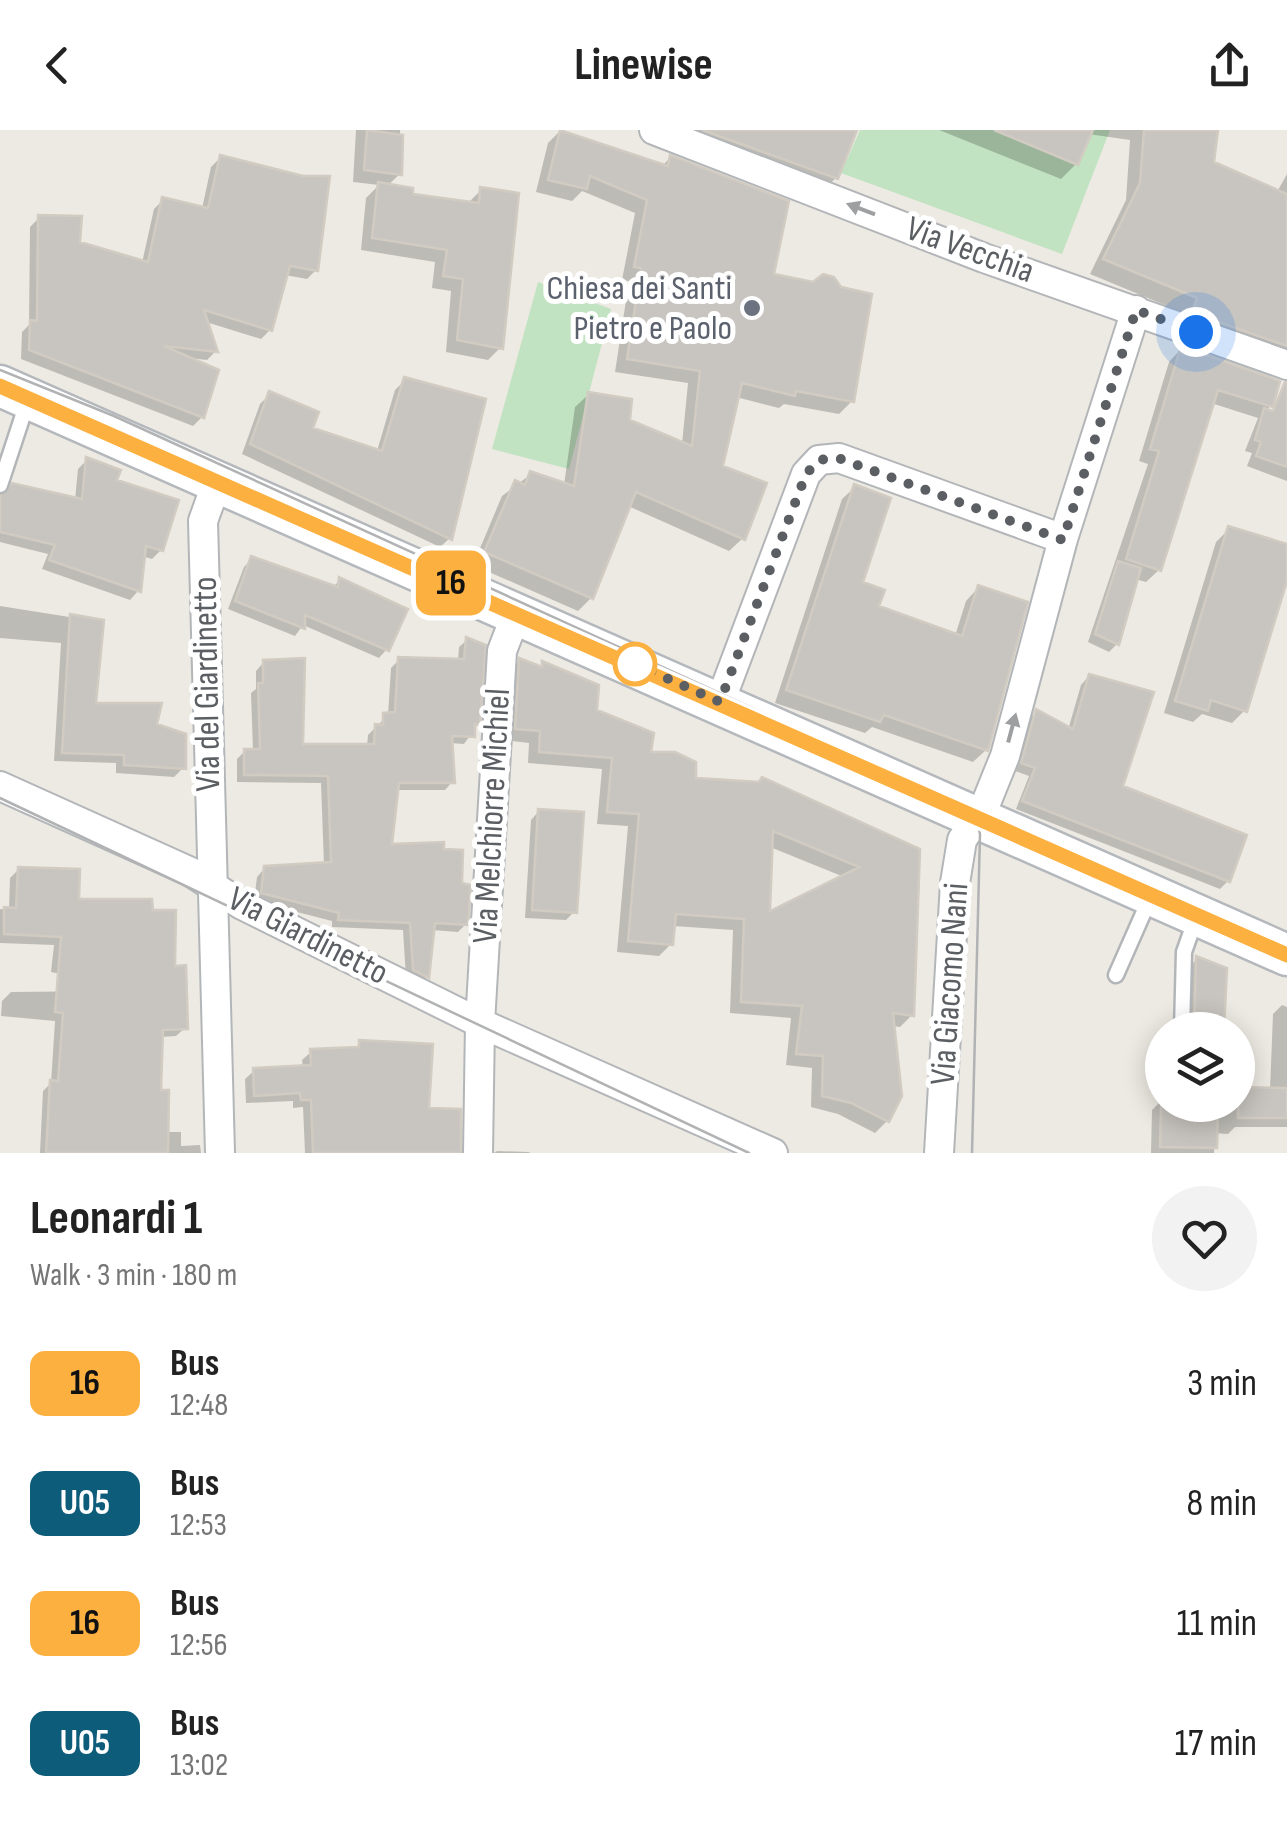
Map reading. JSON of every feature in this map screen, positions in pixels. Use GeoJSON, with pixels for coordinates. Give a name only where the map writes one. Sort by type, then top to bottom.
{"type":"FeatureCollection","features":[{"type":"Feature","properties":{"kind":"main road"},"geometry":{"type":"LineString","coordinates":[[14,392],[1286,952]]}},
{"type":"Feature","properties":{"kind":"street","name":"Via Vecchia"},"geometry":{"type":"LineString","coordinates":[[654,130],[1008,266],[1287,365]]}},
{"type":"Feature","properties":{"kind":"street","name":"Via Giacomo Nani"},"geometry":{"type":"LineString","coordinates":[[939,1153],[955,882],[962,840],[1005,756],[1063,540],[1136,310]]}},
{"type":"Feature","properties":{"kind":"street"},"geometry":{"type":"LineString","coordinates":[[720,702],[806,474],[819,460],[838,458],[1063,540]]}},
{"type":"Feature","properties":{"kind":"street","name":"Via del Giardinetto"},"geometry":{"type":"LineString","coordinates":[[213,888],[203,521],[217,482]]}},
{"type":"Feature","properties":{"kind":"street","name":"Via Melchiorre Michiel"},"geometry":{"type":"LineString","coordinates":[[478,1153],[480,1023],[502,651],[517,612]]}},
{"type":"Feature","properties":{"kind":"street"},"geometry":{"type":"LineString","coordinates":[[0,786],[182,868],[213,888]]}},
{"type":"Feature","properties":{"kind":"street","name":"Via Giardinetto"},"geometry":{"type":"LineString","coordinates":[[220,1153],[213,888],[480,1023]]}},
{"type":"Feature","properties":{"kind":"street"},"geometry":{"type":"LineString","coordinates":[[480,1023],[773,1153]]}},
{"type":"Feature","properties":{"kind":"lane"},"geometry":{"type":"LineString","coordinates":[[0,484],[14,392]]}},
{"type":"Feature","properties":{"kind":"lane"},"geometry":{"type":"LineString","coordinates":[[1116,976],[1152,894]]}},
{"type":"Feature","properties":{"kind":"lane"},"geometry":{"type":"LineString","coordinates":[[1182,1012],[1184,952],[1197,914]]}},
{"type":"Feature","properties":{"kind":"green space"},"geometry":{"type":"Polygon","coordinates":[[[860,130],[1110,130],[1062,254],[841,173],[860,130]]]}},
{"type":"Feature","properties":{"kind":"green space"},"geometry":{"type":"Polygon","coordinates":[[[538,282],[611,309],[569,469],[492,449],[538,282]]]}},
{"type":"Feature","properties":{"kind":"building"},"geometry":{"type":"Polygon","coordinates":[[[367,130],[403,135],[402,175],[364,170],[367,130]]]}},
{"type":"Feature","properties":{"kind":"building"},"geometry":{"type":"Polygon","coordinates":[[[560,130],[668,166],[670,155],[789,201],[774,274],[813,282],[823,274],[834,277],[841,287],[872,294],[854,402],[796,391],[795,396],[742,383],[723,466],[767,483],[745,540],[636,492],[593,599],[484,552],[515,480],[525,485],[530,471],[574,486],[588,392],[632,399],[630,420],[692,446],[700,371],[627,359],[641,268],[634,267],[647,200],[590,176],[587,189],[548,180],[560,130]]]}},
{"type":"Feature","properties":{"kind":"building"},"geometry":{"type":"Polygon","coordinates":[[[702,130],[857,130],[838,179],[702,130]]]}},
{"type":"Feature","properties":{"kind":"building"},"geometry":{"type":"Polygon","coordinates":[[[994,130],[1093,130],[1078,165],[994,130]]]}},
{"type":"Feature","properties":{"kind":"building"},"geometry":{"type":"Polygon","coordinates":[[[1144,130],[1218,130],[1214,162],[1287,194],[1287,346],[1192,313],[1197,298],[1103,259],[1140,183],[1144,130]]]}},
{"type":"Feature","properties":{"kind":"building"},"geometry":{"type":"Polygon","coordinates":[[[220,155],[303,176],[330,176],[318,271],[290,266],[272,331],[204,310],[218,352],[164,346],[219,370],[204,418],[29,350],[30,320],[37,321],[38,215],[82,216],[80,242],[148,262],[162,197],[208,208],[220,155]]]}},
{"type":"Feature","properties":{"kind":"building"},"geometry":{"type":"Polygon","coordinates":[[[378,182],[413,188],[413,194],[479,203],[480,187],[519,193],[503,349],[457,340],[463,279],[443,276],[447,250],[372,238],[378,182]]]}},
{"type":"Feature","properties":{"kind":"building"},"geometry":{"type":"Polygon","coordinates":[[[1181,346],[1280,381],[1273,407],[1218,390],[1161,571],[1126,559],[1159,451],[1150,449],[1181,346]]]}},
{"type":"Feature","properties":{"kind":"building"},"geometry":{"type":"Polygon","coordinates":[[[404,377],[486,399],[452,540],[250,444],[269,391],[319,412],[313,428],[382,451],[404,377]]]}},
{"type":"Feature","properties":{"kind":"building"},"geometry":{"type":"Polygon","coordinates":[[[1285,382],[1287,467],[1256,456],[1261,442],[1255,440],[1264,408],[1273,411],[1285,382]]]}},
{"type":"Feature","properties":{"kind":"building"},"geometry":{"type":"Polygon","coordinates":[[[86,457],[121,470],[117,480],[179,500],[163,551],[146,546],[141,592],[49,560],[55,545],[0,532],[0,495],[12,483],[82,499],[86,457]]]}},
{"type":"Feature","properties":{"kind":"building"},"geometry":{"type":"Polygon","coordinates":[[[854,484],[891,498],[863,582],[885,590],[879,606],[962,636],[978,585],[1028,602],[988,751],[884,715],[880,722],[786,690],[854,484]]]}},
{"type":"Feature","properties":{"kind":"building"},"geometry":{"type":"Polygon","coordinates":[[[1228,526],[1287,544],[1287,581],[1247,712],[1211,700],[1208,711],[1175,701],[1228,526]]]}},
{"type":"Feature","properties":{"kind":"building"},"geometry":{"type":"Polygon","coordinates":[[[251,556],[338,587],[339,577],[408,609],[389,651],[305,615],[305,629],[235,601],[251,556]]]}},
{"type":"Feature","properties":{"kind":"building"},"geometry":{"type":"Polygon","coordinates":[[[1118,561],[1141,568],[1119,645],[1095,634],[1118,561]]]}},
{"type":"Feature","properties":{"kind":"building"},"geometry":{"type":"Polygon","coordinates":[[[70,614],[104,620],[96,703],[162,703],[157,724],[186,734],[186,769],[124,765],[124,755],[62,753],[70,614]]]}},
{"type":"Feature","properties":{"kind":"building"},"geometry":{"type":"Polygon","coordinates":[[[466,637],[486,645],[480,725],[475,724],[475,737],[452,736],[455,783],[399,783],[392,844],[444,842],[444,849],[463,850],[462,883],[471,885],[468,925],[435,923],[429,978],[413,970],[410,923],[338,920],[339,913],[261,893],[264,866],[331,862],[328,776],[244,775],[244,749],[260,749],[258,683],[263,683],[263,660],[305,658],[303,744],[374,744],[375,724],[383,725],[383,713],[395,712],[398,657],[464,659],[466,637]]]}},
{"type":"Feature","properties":{"kind":"building"},"geometry":{"type":"Polygon","coordinates":[[[519,658],[542,667],[542,661],[599,685],[597,710],[654,733],[651,752],[675,752],[696,762],[696,778],[759,782],[762,777],[920,849],[914,1016],[893,1013],[902,1096],[889,1122],[851,1103],[822,1096],[823,1056],[796,1054],[802,1006],[741,1002],[744,919],[676,914],[673,945],[628,941],[639,814],[607,812],[612,758],[539,752],[540,731],[515,729],[519,658]],[[773,831],[770,911],[859,867],[773,831]]]}},
{"type":"Feature","properties":{"kind":"building"},"geometry":{"type":"Polygon","coordinates":[[[1089,674],[1154,692],[1123,786],[1247,835],[1230,882],[1022,801],[1035,768],[1021,763],[1036,709],[1073,729],[1089,674]]]}},
{"type":"Feature","properties":{"kind":"building"},"geometry":{"type":"Polygon","coordinates":[[[538,809],[584,812],[577,913],[532,910],[538,809]]]}},
{"type":"Feature","properties":{"kind":"building"},"geometry":{"type":"Polygon","coordinates":[[[18,867],[80,869],[79,899],[152,899],[153,910],[176,910],[175,966],[186,965],[188,1029],[163,1030],[161,1090],[169,1090],[168,1153],[46,1153],[50,1080],[58,1081],[63,1013],[55,1012],[61,937],[4,934],[4,907],[16,908],[18,867]]]}},
{"type":"Feature","properties":{"kind":"building"},"geometry":{"type":"Polygon","coordinates":[[[1196,956],[1227,968],[1225,1012],[1194,1012],[1196,956]]]}},
{"type":"Feature","properties":{"kind":"building"},"geometry":{"type":"Polygon","coordinates":[[[359,1040],[433,1044],[429,1108],[461,1109],[461,1153],[313,1153],[311,1100],[301,1100],[300,1093],[254,1096],[253,1068],[311,1065],[310,1049],[359,1047],[359,1040]]]}},
{"type":"Feature","properties":{"kind":"building"},"geometry":{"type":"Polygon","coordinates":[[[1255,1087],[1287,1088],[1287,1118],[1255,1118],[1255,1087]]]}},
{"type":"Feature","properties":{"kind":"building"},"geometry":{"type":"Polygon","coordinates":[[[1161,1122],[1218,1122],[1217,1148],[1160,1147],[1161,1122]]]}},
{"type":"Feature","properties":{"kind":"tram line"},"geometry":{"type":"LineString","coordinates":[[0,370],[114,416],[964,805],[976,818],[980,834],[972,1153]]}},
{"type":"Feature","properties":{"kind":"tram line"},"geometry":{"type":"LineString","coordinates":[[0,798],[749,1153]]}},
{"type":"Feature","properties":{"kind":"bus line","name":"16"},"geometry":{"type":"LineString","coordinates":[[0,386],[1287,955]]}},
{"type":"Feature","properties":{"kind":"place","name":"Chiesa dei Santi Pietro e Paolo"},"geometry":{"type":"Point","coordinates":[752,308]}},
{"type":"Feature","properties":{"kind":"route"},"geometry":{"type":"LineString","coordinates":[[635,664],[720,702],[806,474],[819,460],[838,458],[1063,540],[1136,310],[1196,332]]}}]}
